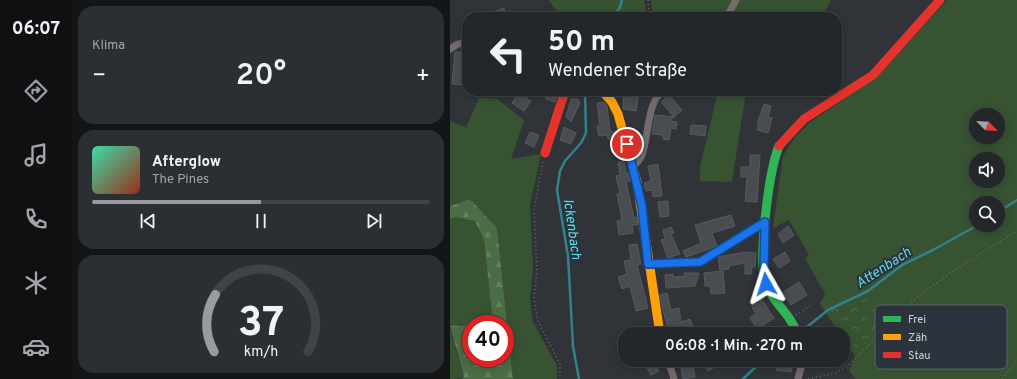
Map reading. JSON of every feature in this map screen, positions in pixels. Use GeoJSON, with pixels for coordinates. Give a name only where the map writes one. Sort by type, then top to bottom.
{"type":"FeatureCollection","features":[{"type":"Feature","properties":{"kind":"street"},"geometry":{"type":"LineString","coordinates":[[730,12],[736,0]]}},
{"type":"Feature","properties":{"kind":"street"},"geometry":{"type":"LineString","coordinates":[[842,95],[873,75],[940,0]]}},
{"type":"Feature","properties":{"kind":"street"},"geometry":{"type":"LineString","coordinates":[[450,50],[458,44],[462,44]]}},
{"type":"Feature","properties":{"kind":"street"},"geometry":{"type":"LineString","coordinates":[[545,153],[563,96]]}},
{"type":"Feature","properties":{"kind":"street"},"geometry":{"type":"LineString","coordinates":[[608,96],[616,108],[633,167],[642,206],[648,264],[658,327]]}},
{"type":"Feature","properties":{"kind":"street"},"geometry":{"type":"LineString","coordinates":[[633,167],[641,156],[652,108],[659,96]]}},
{"type":"Feature","properties":{"kind":"street"},"geometry":{"type":"LineString","coordinates":[[793,327],[772,296],[766,284],[764,269],[765,222],[774,158],[780,143],[804,119],[840,96]]}},
{"type":"Feature","properties":{"kind":"street"},"geometry":{"type":"LineString","coordinates":[[648,264],[700,262],[765,222]]}},
{"type":"Feature","properties":{"kind":"street"},"geometry":{"type":"LineString","coordinates":[[670,367],[674,379]]}},
{"type":"Feature","properties":{"kind":"street"},"geometry":{"type":"LineString","coordinates":[[798,379],[801,367]]}},
{"type":"Feature","properties":{"kind":"path"},"geometry":{"type":"LineString","coordinates":[[648,0],[649,12]]}},
{"type":"Feature","properties":{"kind":"path"},"geometry":{"type":"LineString","coordinates":[[545,153],[534,209],[537,270],[534,299],[538,321],[560,364],[560,379]]}},
{"type":"Feature","properties":{"kind":"path"},"geometry":{"type":"LineString","coordinates":[[909,305],[953,271],[1017,231]]}},
{"type":"Feature","properties":{"kind":"path"},"geometry":{"type":"LineString","coordinates":[[789,319],[813,304]]}},
{"type":"Feature","properties":{"kind":"path"},"geometry":{"type":"LineString","coordinates":[[808,379],[835,373],[850,364],[875,339]]}},
{"type":"Feature","properties":{"kind":"path"},"geometry":{"type":"LineString","coordinates":[[1002,379],[1017,360]]}},
{"type":"Feature","properties":{"kind":"green space"},"geometry":{"type":"Polygon","coordinates":[[[549,0],[644,0],[646,12],[559,12],[549,0]]]}},
{"type":"Feature","properties":{"kind":"green space"},"geometry":{"type":"Polygon","coordinates":[[[651,0],[831,0],[825,12],[652,12],[651,0]]]}},
{"type":"Feature","properties":{"kind":"green space"},"geometry":{"type":"Polygon","coordinates":[[[947,0],[1017,0],[1017,379],[856,379],[849,371],[855,356],[850,348],[850,327],[835,327],[820,304],[825,294],[805,258],[809,255],[789,220],[773,228],[783,156],[795,137],[809,123],[877,77],[947,0]]]}},
{"type":"Feature","properties":{"kind":"green space"},"geometry":{"type":"Polygon","coordinates":[[[717,96],[745,96],[732,182],[700,181],[700,167],[717,96]]]}},
{"type":"Feature","properties":{"kind":"green space"},"geometry":{"type":"Polygon","coordinates":[[[479,98],[497,99],[524,120],[511,159],[541,154],[530,205],[533,268],[530,298],[533,322],[557,366],[557,379],[513,379],[512,367],[514,367],[514,315],[506,315],[497,228],[470,199],[450,206],[450,121],[466,127],[479,98]]]}},
{"type":"Feature","properties":{"kind":"green space"},"geometry":{"type":"Polygon","coordinates":[[[470,199],[497,228],[506,315],[492,315],[484,240],[475,221],[455,217],[450,219],[450,206],[470,199]]]}},
{"type":"Feature","properties":{"kind":"green space"},"geometry":{"type":"Polygon","coordinates":[[[455,217],[475,221],[484,240],[492,315],[462,315],[462,325],[450,326],[450,219],[455,217]]]}},
{"type":"Feature","properties":{"kind":"green space"},"geometry":{"type":"Polygon","coordinates":[[[864,297],[875,312],[875,336],[858,352],[850,341],[850,327],[839,327],[828,312],[864,297]]]}},
{"type":"Feature","properties":{"kind":"green space"},"geometry":{"type":"Polygon","coordinates":[[[462,325],[462,367],[512,367],[513,379],[462,379],[464,377],[450,326],[462,325]]]}},
{"type":"Feature","properties":{"kind":"green space"},"geometry":{"type":"Polygon","coordinates":[[[450,328],[464,378],[450,379],[450,328]]]}},
{"type":"Feature","properties":{"kind":"building"},"geometry":{"type":"Polygon","coordinates":[[[504,8],[505,12],[493,12],[504,8]]]}},
{"type":"Feature","properties":{"kind":"building"},"geometry":{"type":"Polygon","coordinates":[[[455,52],[462,52],[461,85],[452,84],[455,52]]]}},
{"type":"Feature","properties":{"kind":"building"},"geometry":{"type":"Polygon","coordinates":[[[516,96],[523,96],[531,101],[524,111],[512,103],[516,96]]]}},
{"type":"Feature","properties":{"kind":"building"},"geometry":{"type":"Polygon","coordinates":[[[543,96],[557,96],[555,102],[546,99],[546,97],[543,96]]]}},
{"type":"Feature","properties":{"kind":"building"},"geometry":{"type":"Polygon","coordinates":[[[624,96],[638,96],[636,111],[623,109],[624,96]]]}},
{"type":"Feature","properties":{"kind":"building"},"geometry":{"type":"Polygon","coordinates":[[[670,96],[682,110],[674,117],[661,102],[670,96]]]}},
{"type":"Feature","properties":{"kind":"building"},"geometry":{"type":"Polygon","coordinates":[[[571,99],[578,99],[580,103],[571,122],[566,117],[571,99]]]}},
{"type":"Feature","properties":{"kind":"building"},"geometry":{"type":"Polygon","coordinates":[[[604,102],[607,106],[610,132],[616,131],[618,138],[608,139],[607,135],[599,136],[597,126],[600,126],[597,103],[604,102]]]}},
{"type":"Feature","properties":{"kind":"building"},"geometry":{"type":"Polygon","coordinates":[[[764,104],[771,106],[768,117],[772,118],[768,133],[757,130],[759,125],[757,124],[764,104]]]}},
{"type":"Feature","properties":{"kind":"building"},"geometry":{"type":"Polygon","coordinates":[[[655,115],[674,117],[669,121],[677,122],[676,129],[671,128],[669,140],[663,139],[663,135],[652,134],[655,115]]]}},
{"type":"Feature","properties":{"kind":"building"},"geometry":{"type":"Polygon","coordinates":[[[691,125],[706,126],[705,136],[690,134],[691,125]]]}},
{"type":"Feature","properties":{"kind":"building"},"geometry":{"type":"Polygon","coordinates":[[[564,127],[576,133],[571,144],[560,140],[564,127]]]}},
{"type":"Feature","properties":{"kind":"building"},"geometry":{"type":"Polygon","coordinates":[[[530,132],[539,135],[534,147],[525,143],[530,132]]]}},
{"type":"Feature","properties":{"kind":"building"},"geometry":{"type":"Polygon","coordinates":[[[750,155],[760,155],[757,202],[745,201],[747,177],[741,177],[741,167],[750,167],[750,155]]]}},
{"type":"Feature","properties":{"kind":"building"},"geometry":{"type":"Polygon","coordinates":[[[624,161],[626,174],[628,173],[630,181],[626,182],[634,218],[637,217],[638,225],[632,225],[633,233],[619,235],[617,221],[622,220],[617,194],[620,194],[616,176],[620,175],[618,162],[624,161]]]}},
{"type":"Feature","properties":{"kind":"building"},"geometry":{"type":"Polygon","coordinates":[[[658,164],[662,196],[653,197],[652,190],[646,191],[644,183],[651,181],[648,166],[658,164]]]}},
{"type":"Feature","properties":{"kind":"building"},"geometry":{"type":"Polygon","coordinates":[[[668,201],[669,216],[660,217],[658,202],[668,201]]]}},
{"type":"Feature","properties":{"kind":"building"},"geometry":{"type":"Polygon","coordinates":[[[731,215],[735,226],[712,233],[717,246],[686,257],[683,251],[701,243],[695,225],[731,215]]]}},
{"type":"Feature","properties":{"kind":"building"},"geometry":{"type":"Polygon","coordinates":[[[788,226],[794,235],[783,243],[778,234],[788,226]]]}},
{"type":"Feature","properties":{"kind":"building"},"geometry":{"type":"Polygon","coordinates":[[[671,227],[674,233],[671,234],[680,254],[668,258],[661,240],[665,239],[663,230],[671,227]]]}},
{"type":"Feature","properties":{"kind":"building"},"geometry":{"type":"Polygon","coordinates":[[[637,244],[641,264],[637,265],[648,308],[636,311],[630,286],[622,289],[618,277],[627,274],[624,261],[631,260],[629,245],[637,244]]]}},
{"type":"Feature","properties":{"kind":"building"},"geometry":{"type":"Polygon","coordinates":[[[746,252],[756,253],[755,267],[752,267],[751,274],[745,274],[745,263],[728,266],[729,269],[720,270],[718,257],[746,252]]]}},
{"type":"Feature","properties":{"kind":"building"},"geometry":{"type":"Polygon","coordinates":[[[785,252],[790,261],[779,268],[773,259],[785,252]]]}},
{"type":"Feature","properties":{"kind":"building"},"geometry":{"type":"Polygon","coordinates":[[[723,271],[725,293],[711,294],[710,286],[705,286],[704,273],[723,271]]]}},
{"type":"Feature","properties":{"kind":"building"},"geometry":{"type":"Polygon","coordinates":[[[684,273],[699,273],[695,286],[666,288],[665,275],[673,274],[673,277],[685,276],[684,273]]]}},
{"type":"Feature","properties":{"kind":"building"},"geometry":{"type":"Polygon","coordinates":[[[799,282],[807,295],[791,305],[783,292],[799,282]]]}},
{"type":"Feature","properties":{"kind":"building"},"geometry":{"type":"Polygon","coordinates":[[[667,293],[671,310],[679,308],[681,322],[690,319],[693,327],[667,327],[659,295],[667,293]]]}},
{"type":"Feature","properties":{"kind":"building"},"geometry":{"type":"Polygon","coordinates":[[[762,300],[774,318],[760,327],[756,327],[750,318],[756,314],[752,307],[762,300]]]}},
{"type":"Feature","properties":{"kind":"building"},"geometry":{"type":"Polygon","coordinates":[[[647,367],[657,367],[659,371],[651,375],[647,367]]]}},
{"type":"Feature","properties":{"kind":"building"},"geometry":{"type":"Polygon","coordinates":[[[681,367],[693,367],[695,377],[683,379],[681,367]]]}},
{"type":"Feature","properties":{"kind":"building"},"geometry":{"type":"Polygon","coordinates":[[[705,367],[715,367],[708,371],[705,367]]]}},
{"type":"Feature","properties":{"kind":"building"},"geometry":{"type":"Polygon","coordinates":[[[777,367],[792,367],[791,372],[776,370],[777,367]]]}},
{"type":"Feature","properties":{"kind":"waterway","name":"Ickenbach"},"geometry":{"type":"LineString","coordinates":[[617,12],[622,0]]}},
{"type":"Feature","properties":{"kind":"waterway","name":"Ickenbach"},"geometry":{"type":"LineString","coordinates":[[579,379],[573,346],[568,256],[557,190],[560,171],[565,161],[581,143],[586,133],[585,96]]}},
{"type":"Feature","properties":{"kind":"waterway","name":"Attenbach"},"geometry":{"type":"LineString","coordinates":[[1005,208],[1017,200]]}},
{"type":"Feature","properties":{"kind":"waterway","name":"Attenbach"},"geometry":{"type":"LineString","coordinates":[[807,327],[828,310],[868,291],[902,265],[969,230]]}},
{"type":"Feature","properties":{"kind":"waterway","name":"Attenbach"},"geometry":{"type":"LineString","coordinates":[[743,379],[756,367]]}},
{"type":"Feature","properties":{"kind":"traffic: fast"},"geometry":{"type":"LineString","coordinates":[[779,146],[771,175],[765,216],[763,257],[764,273],[766,285],[773,298],[795,327]]}},
{"type":"Feature","properties":{"kind":"traffic: slow"},"geometry":{"type":"LineString","coordinates":[[607,96],[612,102],[618,114],[637,182],[659,327]]}},
{"type":"Feature","properties":{"kind":"traffic: jam"},"geometry":{"type":"LineString","coordinates":[[842,95],[873,75],[940,0]]}},
{"type":"Feature","properties":{"kind":"traffic: jam"},"geometry":{"type":"LineString","coordinates":[[545,153],[563,96]]}},
{"type":"Feature","properties":{"kind":"traffic: jam"},"geometry":{"type":"LineString","coordinates":[[779,146],[804,119],[840,96]]}},
{"type":"Feature","properties":{"kind":"route"},"geometry":{"type":"LineString","coordinates":[[627,144],[642,206],[648,264],[683,264],[700,262],[765,222],[764,269],[766,284]]}}]}
